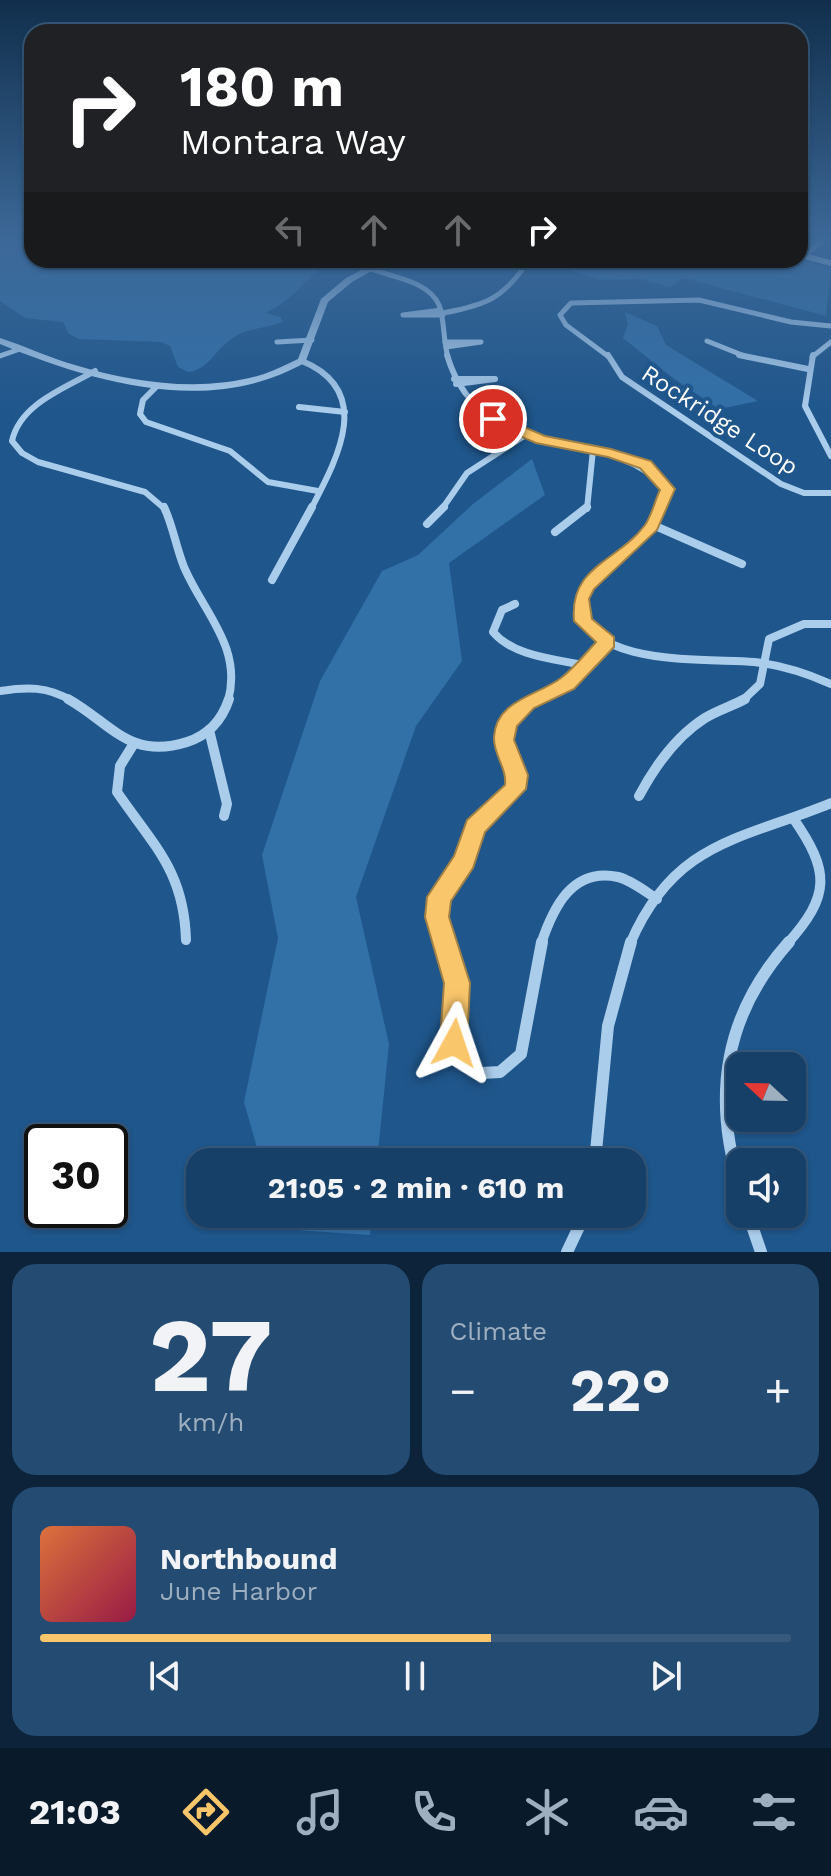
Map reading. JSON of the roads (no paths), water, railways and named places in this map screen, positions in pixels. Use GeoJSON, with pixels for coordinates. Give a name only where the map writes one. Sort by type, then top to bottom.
{"type":"FeatureCollection","features":[{"type":"Feature","properties":{"kind":"street"},"geometry":{"type":"LineString","coordinates":[[0,341],[95,371],[157,386],[232,386],[262,380],[302,361],[312,340],[313,326],[324,301],[331,295]]}},
{"type":"Feature","properties":{"kind":"street"},"geometry":{"type":"LineString","coordinates":[[431,295],[442,313],[455,381],[472,405],[527,434],[628,457],[646,465],[668,489],[653,525],[588,586],[581,599],[583,621],[608,642],[650,653],[801,672],[831,684]]}},
{"type":"Feature","properties":{"kind":"street"},"geometry":{"type":"LineString","coordinates":[[442,313],[403,315],[442,313],[492,301],[500,295]]}},
{"type":"Feature","properties":{"kind":"street","name":"Rockridge Loop"},"geometry":{"type":"LineString","coordinates":[[831,326],[791,322],[699,300],[585,300],[571,303],[560,315],[566,325],[605,351],[622,377],[781,484],[804,493],[831,493]]}},
{"type":"Feature","properties":{"kind":"street"},"geometry":{"type":"LineString","coordinates":[[277,342],[312,340]]}},
{"type":"Feature","properties":{"kind":"street"},"geometry":{"type":"LineString","coordinates":[[707,341],[741,356],[808,369],[814,352],[831,342]]}},
{"type":"Feature","properties":{"kind":"street"},"geometry":{"type":"LineString","coordinates":[[446,344],[481,342],[446,344]]}},
{"type":"Feature","properties":{"kind":"street"},"geometry":{"type":"LineString","coordinates":[[0,356],[20,349]]}},
{"type":"Feature","properties":{"kind":"street"},"geometry":{"type":"LineString","coordinates":[[272,580],[344,436],[345,412],[322,370],[302,361]]}},
{"type":"Feature","properties":{"kind":"street","name":"Rockridge Loop"},"geometry":{"type":"LineString","coordinates":[[808,369],[805,406],[831,456]]}},
{"type":"Feature","properties":{"kind":"street"},"geometry":{"type":"LineString","coordinates":[[0,691],[29,684],[54,690],[143,749],[169,749],[200,739],[223,716],[232,694],[231,655],[194,590],[175,548],[164,506],[139,488],[23,454],[12,441],[14,427],[26,413],[95,371]]}},
{"type":"Feature","properties":{"kind":"street"},"geometry":{"type":"LineString","coordinates":[[455,381],[495,379],[455,381]]}},
{"type":"Feature","properties":{"kind":"street"},"geometry":{"type":"LineString","coordinates":[[157,386],[141,404],[140,414],[146,422],[230,451],[268,482],[318,491]]}},
{"type":"Feature","properties":{"kind":"street"},"geometry":{"type":"LineString","coordinates":[[299,407],[345,412]]}},
{"type":"Feature","properties":{"kind":"street"},"geometry":{"type":"LineString","coordinates":[[1,429],[14,427]]}},
{"type":"Feature","properties":{"kind":"street"},"geometry":{"type":"LineString","coordinates":[[427,524],[451,500],[467,473],[527,434]]}},
{"type":"Feature","properties":{"kind":"street"},"geometry":{"type":"LineString","coordinates":[[555,532],[587,509],[593,450]]}},
{"type":"Feature","properties":{"kind":"street"},"geometry":{"type":"LineString","coordinates":[[653,525],[742,564]]}},
{"type":"Feature","properties":{"kind":"street"},"geometry":{"type":"LineString","coordinates":[[515,604],[499,615],[494,628],[496,638],[510,646],[587,666]]}},
{"type":"Feature","properties":{"kind":"street"},"geometry":{"type":"LineString","coordinates":[[639,796],[656,767],[687,733],[701,721],[756,690],[765,674],[766,644],[774,635],[804,624],[831,624]]}},
{"type":"Feature","properties":{"kind":"street"},"geometry":{"type":"LineString","coordinates":[[608,642],[567,684],[520,708],[508,722],[504,740],[517,775],[515,789],[475,827],[465,861],[438,902],[437,917],[457,983],[453,1035],[459,1058],[473,1070],[490,1074],[508,1068],[521,1054],[530,988],[539,951],[551,913],[571,886],[589,878],[619,877],[657,899]]}},
{"type":"Feature","properties":{"kind":"street"},"geometry":{"type":"LineString","coordinates":[[209,730],[228,807],[224,816]]}},
{"type":"Feature","properties":{"kind":"street"},"geometry":{"type":"LineString","coordinates":[[133,745],[120,766],[117,792],[176,877],[185,908],[186,940]]}},
{"type":"Feature","properties":{"kind":"street"},"geometry":{"type":"LineString","coordinates":[[596,1148],[605,1036],[615,984],[630,939],[657,899],[688,865],[722,842],[831,803]]}},
{"type":"Feature","properties":{"kind":"street"},"geometry":{"type":"LineString","coordinates":[[729,1148],[724,1114],[728,1078],[741,1024],[758,980],[815,908],[823,881],[817,859],[793,818]]}},
{"type":"Feature","properties":{"kind":"street"},"geometry":{"type":"LineString","coordinates":[[567,1252],[578,1228]]}},
{"type":"Feature","properties":{"kind":"street"},"geometry":{"type":"LineString","coordinates":[[753,1228],[761,1252]]}}]}
